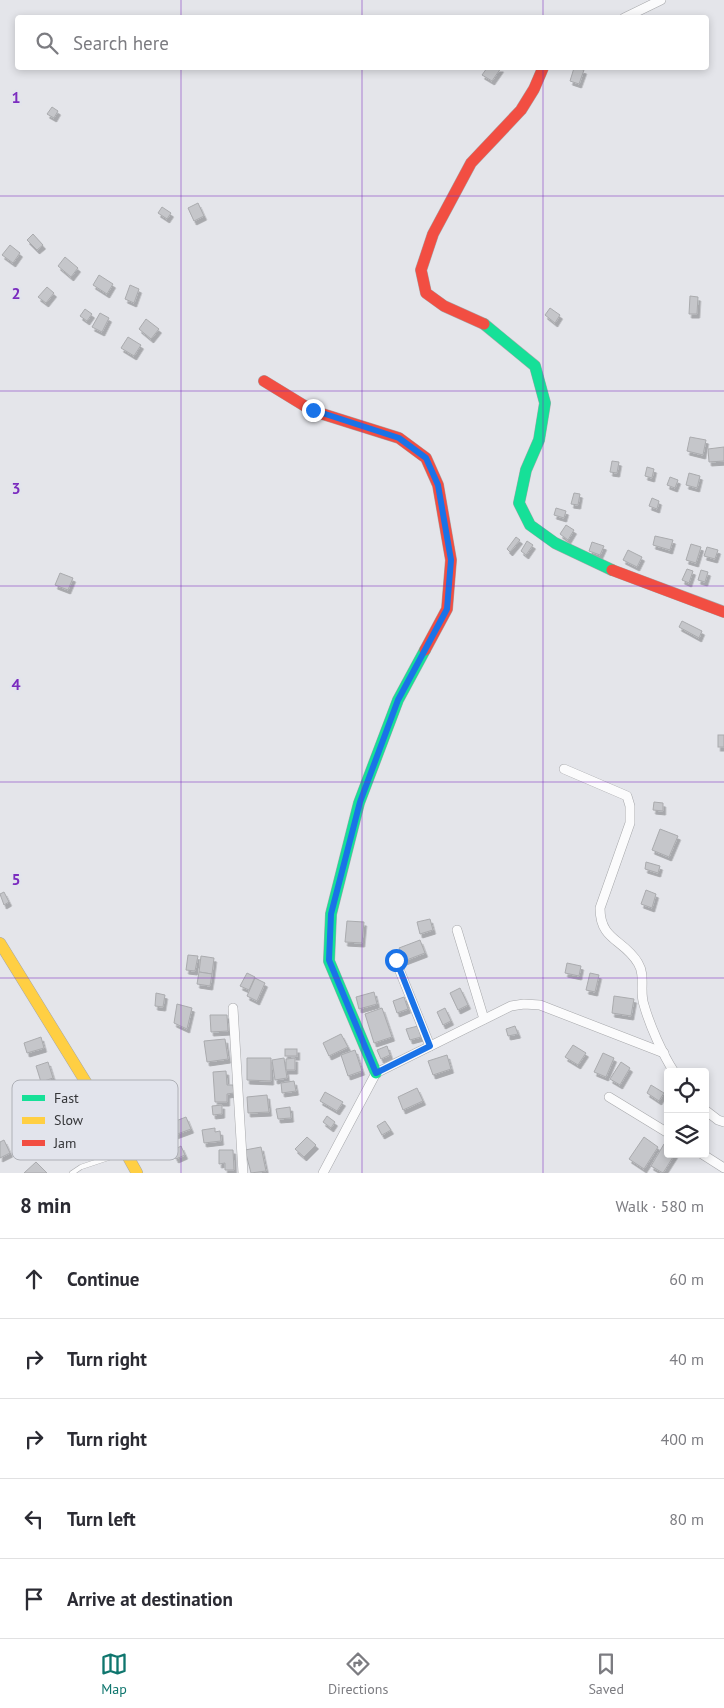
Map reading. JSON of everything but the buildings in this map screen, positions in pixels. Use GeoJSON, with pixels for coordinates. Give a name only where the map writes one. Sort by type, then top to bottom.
{"type":"FeatureCollection","features":[{"type":"Feature","properties":{"kind":"street"},"geometry":{"type":"LineString","coordinates":[[630,15],[661,0]]}},
{"type":"Feature","properties":{"kind":"street"},"geometry":{"type":"LineString","coordinates":[[543,70],[521,110],[471,163],[433,234],[421,270],[426,293],[444,306],[487,326],[535,366],[545,403],[539,440],[526,470],[519,503],[530,525],[555,543],[616,572],[724,612]]}},
{"type":"Feature","properties":{"kind":"street"},"geometry":{"type":"LineString","coordinates":[[264,381],[313,410],[399,438],[426,458],[438,485],[451,560],[447,609],[398,700],[360,802],[331,914],[329,960],[376,1073]]}},
{"type":"Feature","properties":{"kind":"street"},"geometry":{"type":"LineString","coordinates":[[564,769],[627,796],[630,806],[630,824],[600,908],[600,920],[606,932],[631,954],[639,964],[643,978],[643,1003],[672,1068]]}},
{"type":"Feature","properties":{"kind":"street"},"geometry":{"type":"LineString","coordinates":[[457,930],[484,1019]]}},
{"type":"Feature","properties":{"kind":"street"},"geometry":{"type":"LineString","coordinates":[[0,943],[85,1080]]}},
{"type":"Feature","properties":{"kind":"street"},"geometry":{"type":"LineString","coordinates":[[396,960],[430,1046]]}},
{"type":"Feature","properties":{"kind":"street"},"geometry":{"type":"LineString","coordinates":[[323,1173],[376,1073],[510,1006],[524,1004],[540,1005],[664,1053]]}},
{"type":"Feature","properties":{"kind":"street"},"geometry":{"type":"LineString","coordinates":[[232,1008],[243,1173]]}},
{"type":"Feature","properties":{"kind":"street"},"geometry":{"type":"LineString","coordinates":[[609,1097],[664,1131]]}},
{"type":"Feature","properties":{"kind":"street"},"geometry":{"type":"LineString","coordinates":[[709,1113],[724,1122]]}},
{"type":"Feature","properties":{"kind":"street"},"geometry":{"type":"LineString","coordinates":[[708,1158],[724,1168]]}},
{"type":"Feature","properties":{"kind":"street"},"geometry":{"type":"LineString","coordinates":[[129,1160],[137,1173]]}},
{"type":"Feature","properties":{"kind":"lane"},"geometry":{"type":"LineString","coordinates":[[72,1173],[81,1167],[102,1160]]}},
{"type":"Feature","properties":{"kind":"traffic: fast"},"geometry":{"type":"LineString","coordinates":[[484,324],[535,366],[545,403],[539,440],[526,470],[519,503],[530,525],[555,543],[612,570]]}},
{"type":"Feature","properties":{"kind":"traffic: fast"},"geometry":{"type":"LineString","coordinates":[[376,1073],[329,961],[331,914],[359,803],[398,700],[425,650]]}},
{"type":"Feature","properties":{"kind":"traffic: slow"},"geometry":{"type":"LineString","coordinates":[[0,943],[85,1080]]}},
{"type":"Feature","properties":{"kind":"traffic: slow"},"geometry":{"type":"LineString","coordinates":[[130,1160],[137,1173]]}},
{"type":"Feature","properties":{"kind":"traffic: jam"},"geometry":{"type":"LineString","coordinates":[[484,324],[444,306],[426,293],[421,270],[433,234],[471,163],[521,110],[534,89],[542,70]]}},
{"type":"Feature","properties":{"kind":"traffic: jam"},"geometry":{"type":"LineString","coordinates":[[264,381],[313,411],[399,438],[426,458],[438,485],[451,560],[447,609],[425,650]]}},
{"type":"Feature","properties":{"kind":"traffic: jam"},"geometry":{"type":"LineString","coordinates":[[612,570],[724,612]]}},
{"type":"Feature","properties":{"kind":"route"},"geometry":{"type":"LineString","coordinates":[[313,410],[399,438],[426,458],[438,485],[451,560],[447,609],[398,700],[360,802],[331,914],[329,960],[376,1073],[430,1046],[396,960]]}}]}
